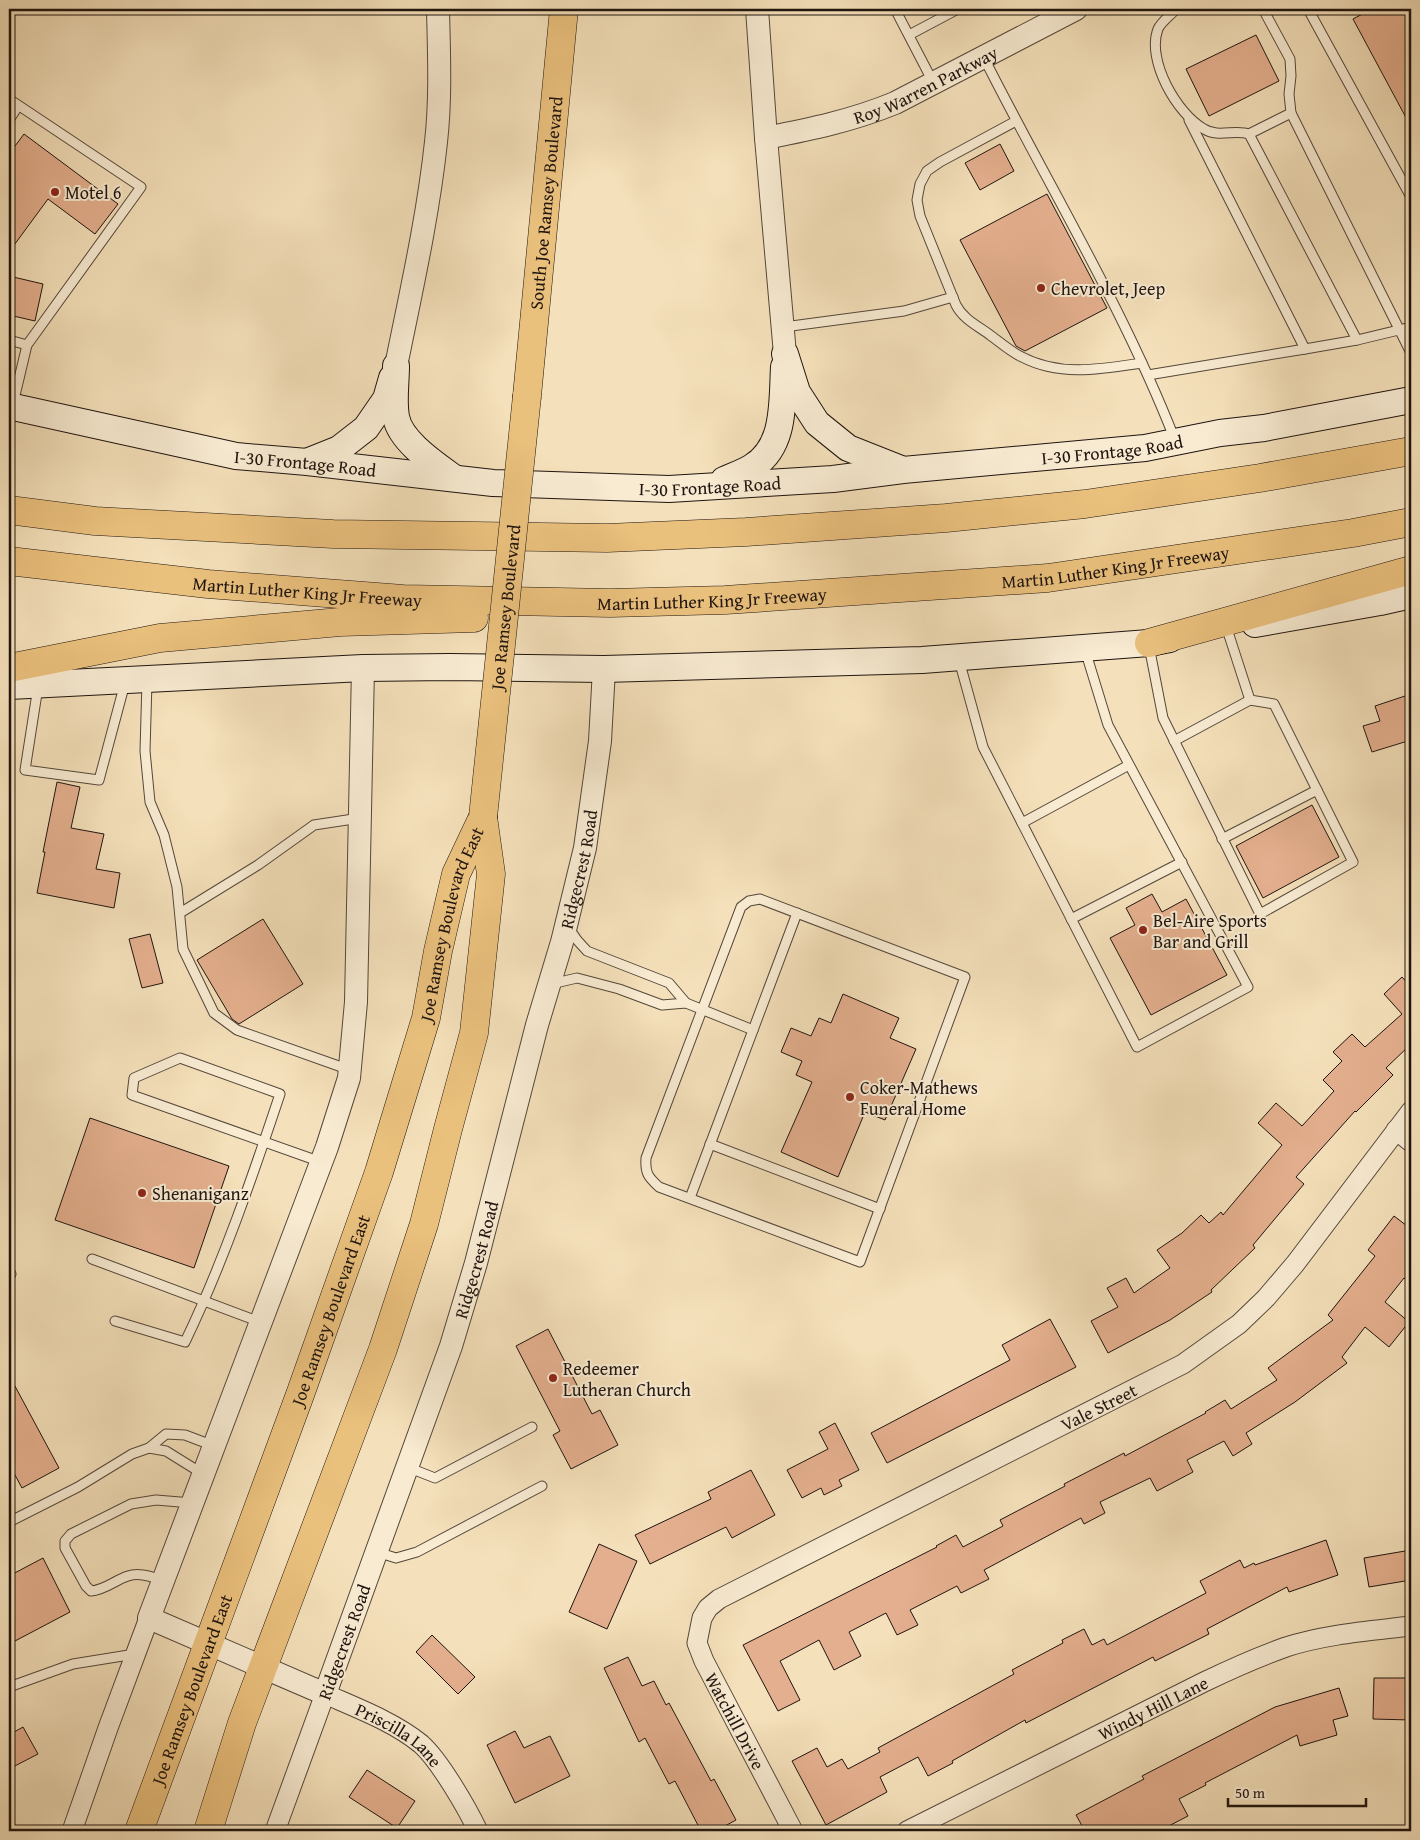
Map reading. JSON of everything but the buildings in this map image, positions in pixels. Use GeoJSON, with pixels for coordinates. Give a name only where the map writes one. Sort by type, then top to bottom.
{"type":"FeatureCollection","features":[{"type":"Feature","properties":{"kind":"highway","name":"South Joe Ramsey Boulevard"},"geometry":{"type":"LineString","coordinates":[[527,396],[564,9]]}},
{"type":"Feature","properties":{"kind":"highway","name":"Joe Ramsey Boulevard"},"geometry":{"type":"LineString","coordinates":[[483,817],[527,396]]}},
{"type":"Feature","properties":{"kind":"highway"},"geometry":{"type":"LineString","coordinates":[[9,510],[95,521],[352,535],[440,534],[607,538],[746,532],[946,518],[1085,504],[1260,478],[1411,451]]}},
{"type":"Feature","properties":{"kind":"highway","name":"Martin Luther King Jr Freeway"},"geometry":{"type":"LineString","coordinates":[[9,561],[208,584],[403,599],[610,603],[784,596],[1048,578],[1353,533],[1411,522]]}},
{"type":"Feature","properties":{"kind":"highway"},"geometry":{"type":"LineString","coordinates":[[1149,643],[1411,570]]}},
{"type":"Feature","properties":{"kind":"highway"},"geometry":{"type":"LineString","coordinates":[[9,668],[40,673],[160,638],[340,622],[553,616],[610,603]]}},
{"type":"Feature","properties":{"kind":"highway","name":"Joe Ramsey Boulevard East"},"geometry":{"type":"LineString","coordinates":[[139,1831],[301,1392],[379,1172],[426,1018],[438,951],[456,874],[483,817]]}},
{"type":"Feature","properties":{"kind":"highway","name":"Joe Ramsey Boulevard East"},"geometry":{"type":"LineString","coordinates":[[208,1831],[242,1723],[389,1331],[424,1224],[474,1033],[491,874],[483,817]]}},
{"type":"Feature","properties":{"kind":"main road"},"geometry":{"type":"LineString","coordinates":[[785,354],[797,392],[817,423],[848,448],[903,470]]}},
{"type":"Feature","properties":{"kind":"main road"},"geometry":{"type":"LineString","coordinates":[[714,485],[754,466],[773,447],[780,423],[785,354]]}},
{"type":"Feature","properties":{"kind":"main road"},"geometry":{"type":"LineString","coordinates":[[308,462],[340,449],[366,428],[386,399],[396,366]]}},
{"type":"Feature","properties":{"kind":"main road"},"geometry":{"type":"LineString","coordinates":[[396,366],[396,418],[408,440],[429,460],[455,479]]}},
{"type":"Feature","properties":{"kind":"main road","name":"I-30 Frontage Road"},"geometry":{"type":"LineString","coordinates":[[10,406],[236,456],[527,485],[669,489],[832,479],[903,470],[1145,448],[1411,400]]}},
{"type":"Feature","properties":{"kind":"main road"},"geometry":{"type":"LineString","coordinates":[[9,686],[40,673],[136,680],[363,668],[604,669],[922,660],[1149,643],[1380,602],[1411,594]]}},
{"type":"Feature","properties":{"kind":"street"},"geometry":{"type":"LineString","coordinates":[[396,366],[427,208],[436,140],[439,68],[438,9]]}},
{"type":"Feature","properties":{"kind":"street"},"geometry":{"type":"LineString","coordinates":[[757,9],[785,354]]}},
{"type":"Feature","properties":{"kind":"street","name":"Roy Warren Parkway"},"geometry":{"type":"LineString","coordinates":[[766,138],[864,116],[934,84],[1076,9]]}},
{"type":"Feature","properties":{"kind":"street"},"geometry":{"type":"LineString","coordinates":[[72,1831],[135,1654],[321,1162],[349,1078],[356,1002],[363,668]]}},
{"type":"Feature","properties":{"kind":"street","name":"Ridgecrest Road"},"geometry":{"type":"LineString","coordinates":[[275,1831],[451,1346],[476,1263],[534,1034],[566,924],[585,848],[600,741],[604,669]]}},
{"type":"Feature","properties":{"kind":"street","name":"Vale Street"},"geometry":{"type":"LineString","coordinates":[[708,1608],[719,1599],[752,1581],[1184,1364],[1238,1324],[1266,1298],[1404,1136],[1411,1112]]}},
{"type":"Feature","properties":{"kind":"street","name":"Watchill Drive"},"geometry":{"type":"LineString","coordinates":[[708,1608],[702,1618],[697,1643],[704,1661],[793,1831]]}},
{"type":"Feature","properties":{"kind":"street","name":"Priscilla Lane"},"geometry":{"type":"LineString","coordinates":[[149,1618],[374,1716],[420,1744],[432,1756],[470,1814],[478,1831]]}},
{"type":"Feature","properties":{"kind":"street","name":"Windy Hill Lane"},"geometry":{"type":"LineString","coordinates":[[907,1831],[1251,1660],[1288,1647],[1331,1637],[1411,1626]]}},
{"type":"Feature","properties":{"kind":"lane"},"geometry":{"type":"LineString","coordinates":[[895,9],[934,84]]}},
{"type":"Feature","properties":{"kind":"lane"},"geometry":{"type":"LineString","coordinates":[[909,35],[958,9]]}},
{"type":"Feature","properties":{"kind":"lane"},"geometry":{"type":"LineString","coordinates":[[1176,9],[1158,28],[1155,45],[1159,66],[1167,86],[1176,102],[1187,114],[1205,130],[1221,134],[1242,132],[1250,134],[1291,112]]}},
{"type":"Feature","properties":{"kind":"lane"},"geometry":{"type":"LineString","coordinates":[[1263,9],[1290,60],[1289,94],[1291,112],[1411,353]]}},
{"type":"Feature","properties":{"kind":"lane"},"geometry":{"type":"LineString","coordinates":[[1308,9],[1411,197]]}},
{"type":"Feature","properties":{"kind":"lane"},"geometry":{"type":"LineString","coordinates":[[984,58],[1096,268],[1148,375],[1176,442]]}},
{"type":"Feature","properties":{"kind":"lane"},"geometry":{"type":"LineString","coordinates":[[9,99],[141,187],[27,345],[10,406]]}},
{"type":"Feature","properties":{"kind":"lane"},"geometry":{"type":"LineString","coordinates":[[9,120],[18,106]]}},
{"type":"Feature","properties":{"kind":"lane"},"geometry":{"type":"LineString","coordinates":[[1187,114],[1305,349]]}},
{"type":"Feature","properties":{"kind":"lane"},"geometry":{"type":"LineString","coordinates":[[1016,121],[940,162],[927,171],[920,184],[917,200],[920,216],[959,311],[1021,357],[1041,365],[1070,370],[1094,370],[1142,363]]}},
{"type":"Feature","properties":{"kind":"lane"},"geometry":{"type":"LineString","coordinates":[[1250,134],[1357,340]]}},
{"type":"Feature","properties":{"kind":"lane"},"geometry":{"type":"LineString","coordinates":[[783,328],[904,310],[953,297]]}},
{"type":"Feature","properties":{"kind":"lane"},"geometry":{"type":"LineString","coordinates":[[1148,375],[1357,340],[1401,331],[1411,327]]}},
{"type":"Feature","properties":{"kind":"lane"},"geometry":{"type":"LineString","coordinates":[[9,340],[27,345]]}},
{"type":"Feature","properties":{"kind":"lane"},"geometry":{"type":"LineString","coordinates":[[1227,629],[1250,700]]}},
{"type":"Feature","properties":{"kind":"lane"},"geometry":{"type":"LineString","coordinates":[[1149,643],[1162,718],[1260,914],[1354,862],[1274,704],[1250,700],[1174,741]]}},
{"type":"Feature","properties":{"kind":"lane"},"geometry":{"type":"LineString","coordinates":[[958,657],[984,747],[1137,1047],[1248,988],[1108,725],[1084,648]]}},
{"type":"Feature","properties":{"kind":"lane"},"geometry":{"type":"LineString","coordinates":[[40,673],[25,770],[99,780],[136,680]]}},
{"type":"Feature","properties":{"kind":"lane"},"geometry":{"type":"LineString","coordinates":[[136,680],[150,802],[164,835],[177,887],[183,950],[214,1014],[237,1030],[350,1070]]}},
{"type":"Feature","properties":{"kind":"lane"},"geometry":{"type":"LineString","coordinates":[[1022,823],[1129,765]]}},
{"type":"Feature","properties":{"kind":"lane"},"geometry":{"type":"LineString","coordinates":[[1222,838],[1317,790]]}},
{"type":"Feature","properties":{"kind":"lane"},"geometry":{"type":"LineString","coordinates":[[180,913],[258,865],[314,825],[360,818]]}},
{"type":"Feature","properties":{"kind":"lane"},"geometry":{"type":"LineString","coordinates":[[1071,918],[1182,862]]}},
{"type":"Feature","properties":{"kind":"lane"},"geometry":{"type":"LineString","coordinates":[[760,899],[965,977],[860,1262],[659,1187],[650,1179],[645,1170],[646,1158],[702,1009],[741,908],[749,901],[760,899]]}},
{"type":"Feature","properties":{"kind":"lane"},"geometry":{"type":"LineString","coordinates":[[690,1198],[797,913]]}},
{"type":"Feature","properties":{"kind":"lane"},"geometry":{"type":"LineString","coordinates":[[566,924],[587,951],[669,983],[686,1003]]}},
{"type":"Feature","properties":{"kind":"lane"},"geometry":{"type":"LineString","coordinates":[[549,984],[577,978],[619,989],[662,1005],[686,1003],[754,1030]]}},
{"type":"Feature","properties":{"kind":"lane"},"geometry":{"type":"LineString","coordinates":[[115,1321],[185,1342],[205,1301],[264,1142],[280,1094],[180,1058],[134,1078],[132,1095],[264,1142],[321,1162]]}},
{"type":"Feature","properties":{"kind":"lane"},"geometry":{"type":"LineString","coordinates":[[710,1144],[880,1208]]}},
{"type":"Feature","properties":{"kind":"lane"},"geometry":{"type":"LineString","coordinates":[[92,1260],[261,1322]]}},
{"type":"Feature","properties":{"kind":"lane"},"geometry":{"type":"LineString","coordinates":[[407,1467],[435,1478],[532,1427]]}},
{"type":"Feature","properties":{"kind":"lane"},"geometry":{"type":"LineString","coordinates":[[9,1522],[78,1487],[132,1454],[148,1448],[166,1434],[185,1436],[214,1446]]}},
{"type":"Feature","properties":{"kind":"lane"},"geometry":{"type":"LineString","coordinates":[[148,1448],[166,1451],[203,1474]]}},
{"type":"Feature","properties":{"kind":"lane"},"geometry":{"type":"LineString","coordinates":[[376,1552],[396,1558],[417,1552],[542,1486]]}},
{"type":"Feature","properties":{"kind":"lane"},"geometry":{"type":"LineString","coordinates":[[163,1580],[137,1574],[128,1575],[100,1590],[91,1591],[86,1586],[65,1548],[65,1541],[71,1534],[131,1504],[156,1500],[192,1503]]}},
{"type":"Feature","properties":{"kind":"lane"},"geometry":{"type":"LineString","coordinates":[[9,1687],[73,1664],[135,1654]]}},
{"type":"Feature","properties":{"kind":"place","name":"Motel 6"},"geometry":{"type":"Point","coordinates":[55,192]}},
{"type":"Feature","properties":{"kind":"place","name":"Chevrolet, Jeep"},"geometry":{"type":"Point","coordinates":[1041,288]}},
{"type":"Feature","properties":{"kind":"place","name":"Bel-Aire Sports Bar and Grill"},"geometry":{"type":"Point","coordinates":[1143,930]}},
{"type":"Feature","properties":{"kind":"place","name":"Coker-Mathews Funeral Home"},"geometry":{"type":"Point","coordinates":[850,1097]}},
{"type":"Feature","properties":{"kind":"place","name":"Shenaniganz"},"geometry":{"type":"Point","coordinates":[142,1193]}},
{"type":"Feature","properties":{"kind":"place","name":"Redeemer Lutheran Church"},"geometry":{"type":"Point","coordinates":[553,1378]}}]}
